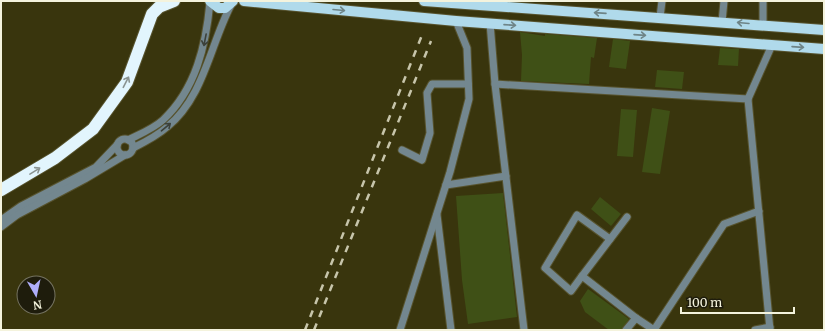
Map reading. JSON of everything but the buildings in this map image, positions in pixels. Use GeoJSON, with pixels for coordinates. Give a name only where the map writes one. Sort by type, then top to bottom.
{"type":"FeatureCollection","features":[{"type":"Feature","properties":{"kind":"highway"},"geometry":{"type":"LineString","coordinates":[[1,190],[55,158],[93,129],[127,82],[152,14],[159,7],[174,1]]}},
{"type":"Feature","properties":{"kind":"main road"},"geometry":{"type":"LineString","coordinates":[[210,1],[219,8],[225,8],[232,3]]}},
{"type":"Feature","properties":{"kind":"main road"},"geometry":{"type":"LineString","coordinates":[[244,1],[456,21],[824,49]]}},
{"type":"Feature","properties":{"kind":"main road"},"geometry":{"type":"LineString","coordinates":[[424,1],[824,30]]}},
{"type":"Feature","properties":{"kind":"street"},"geometry":{"type":"LineString","coordinates":[[1,220],[21,206],[96,167],[122,140],[128,140],[150,129],[162,120],[178,103],[192,78],[203,49],[210,1]]}},
{"type":"Feature","properties":{"kind":"street"},"geometry":{"type":"LineString","coordinates":[[660,17],[662,1]]}},
{"type":"Feature","properties":{"kind":"street"},"geometry":{"type":"LineString","coordinates":[[722,22],[724,1]]}},
{"type":"Feature","properties":{"kind":"street"},"geometry":{"type":"LineString","coordinates":[[763,1],[763,25]]}},
{"type":"Feature","properties":{"kind":"street"},"geometry":{"type":"LineString","coordinates":[[1,227],[17,215],[129,154],[133,148],[168,127],[185,108],[200,82],[220,26],[232,3]]}},
{"type":"Feature","properties":{"kind":"street"},"geometry":{"type":"LineString","coordinates":[[400,330],[446,185],[469,99],[467,48],[456,21]]}},
{"type":"Feature","properties":{"kind":"street"},"geometry":{"type":"LineString","coordinates":[[490,23],[495,84],[524,330]]}},
{"type":"Feature","properties":{"kind":"street"},"geometry":{"type":"LineString","coordinates":[[755,330],[770,329],[748,99],[772,45]]}},
{"type":"Feature","properties":{"kind":"street"},"geometry":{"type":"LineString","coordinates":[[402,150],[422,160],[430,133],[427,93],[432,84],[468,84]]}},
{"type":"Feature","properties":{"kind":"street"},"geometry":{"type":"LineString","coordinates":[[495,84],[748,99]]}},
{"type":"Feature","properties":{"kind":"street"},"geometry":{"type":"LineString","coordinates":[[128,140],[133,144],[133,148]]}},
{"type":"Feature","properties":{"kind":"street"},"geometry":{"type":"LineString","coordinates":[[117,145],[119,152],[125,155]]}},
{"type":"Feature","properties":{"kind":"street"},"geometry":{"type":"LineString","coordinates":[[446,185],[506,176]]}},
{"type":"Feature","properties":{"kind":"street"},"geometry":{"type":"LineString","coordinates":[[582,276],[636,318],[654,330],[724,224],[759,211]]}},
{"type":"Feature","properties":{"kind":"street"},"geometry":{"type":"LineString","coordinates":[[437,213],[451,330]]}},
{"type":"Feature","properties":{"kind":"street"},"geometry":{"type":"LineString","coordinates":[[610,239],[577,215],[545,268],[571,291],[627,217]]}},
{"type":"Feature","properties":{"kind":"street"},"geometry":{"type":"LineString","coordinates":[[626,330],[636,318]]}},
{"type":"Feature","properties":{"kind":"railway"},"geometry":{"type":"LineString","coordinates":[[305,330],[422,35]]}},
{"type":"Feature","properties":{"kind":"railway"},"geometry":{"type":"LineString","coordinates":[[314,330],[431,41]]}}]}
